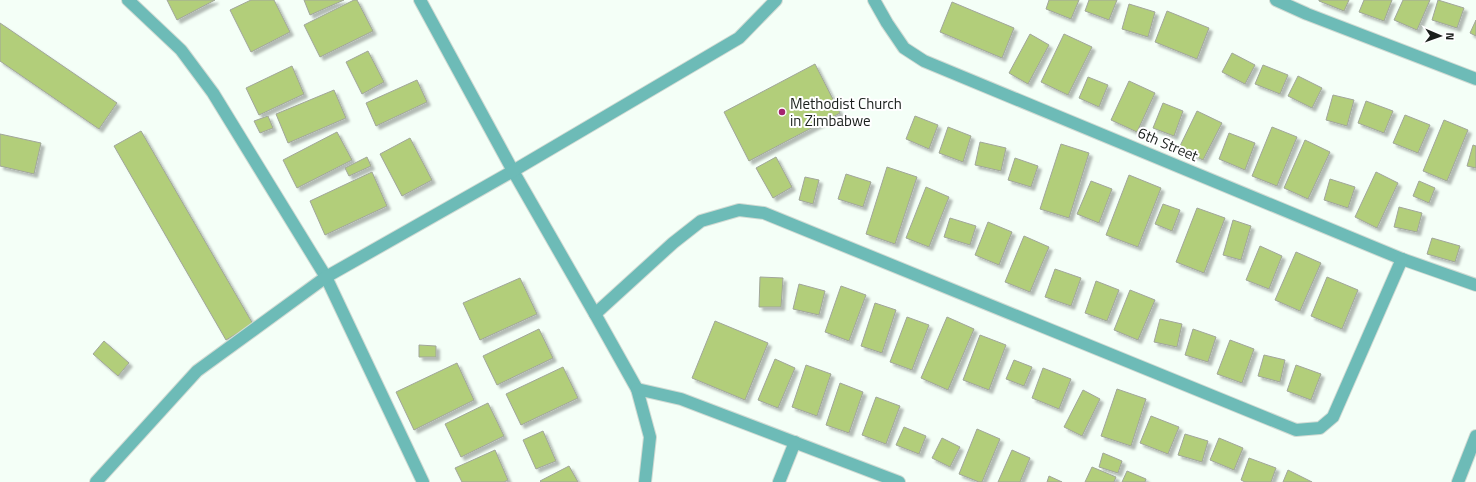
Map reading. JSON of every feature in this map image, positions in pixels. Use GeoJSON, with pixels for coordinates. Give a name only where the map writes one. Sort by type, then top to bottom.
{"type":"FeatureCollection","features":[{"type":"Feature","properties":{"kind":"street"},"geometry":{"type":"LineString","coordinates":[[128,0],[180,50],[213,93],[326,277],[423,482]]}},
{"type":"Feature","properties":{"kind":"street"},"geometry":{"type":"LineString","coordinates":[[420,0],[513,172],[637,389],[650,437],[645,482]]}},
{"type":"Feature","properties":{"kind":"street"},"geometry":{"type":"LineString","coordinates":[[96,482],[197,370],[326,277],[513,172],[739,38],[776,0]]}},
{"type":"Feature","properties":{"kind":"street","name":"6th Street"},"geometry":{"type":"LineString","coordinates":[[874,0],[904,48],[924,61],[1402,259],[1476,285]]}},
{"type":"Feature","properties":{"kind":"street"},"geometry":{"type":"LineString","coordinates":[[1276,0],[1307,14],[1476,80]]}},
{"type":"Feature","properties":{"kind":"street"},"geometry":{"type":"LineString","coordinates":[[595,314],[673,243],[701,221],[739,210],[764,213],[1296,430],[1320,428],[1333,417],[1402,259]]}},
{"type":"Feature","properties":{"kind":"street"},"geometry":{"type":"LineString","coordinates":[[637,389],[681,399],[899,482]]}},
{"type":"Feature","properties":{"kind":"street"},"geometry":{"type":"LineString","coordinates":[[1458,482],[1476,436]]}},
{"type":"Feature","properties":{"kind":"street"},"geometry":{"type":"LineString","coordinates":[[779,482],[795,442]]}},
{"type":"Feature","properties":{"kind":"building"},"geometry":{"type":"Polygon","coordinates":[[[167,0],[215,0],[177,20],[167,0]]]}},
{"type":"Feature","properties":{"kind":"building"},"geometry":{"type":"Polygon","coordinates":[[[251,0],[274,0],[290,32],[251,52],[230,10],[251,0]]]}},
{"type":"Feature","properties":{"kind":"building"},"geometry":{"type":"Polygon","coordinates":[[[304,0],[344,0],[310,15],[304,0]]]}},
{"type":"Feature","properties":{"kind":"building"},"geometry":{"type":"Polygon","coordinates":[[[354,0],[357,0],[373,31],[320,57],[304,25],[354,0]]]}},
{"type":"Feature","properties":{"kind":"building"},"geometry":{"type":"Polygon","coordinates":[[[1049,0],[1079,0],[1071,19],[1046,9],[1049,0]]]}},
{"type":"Feature","properties":{"kind":"building"},"geometry":{"type":"Polygon","coordinates":[[[1089,0],[1117,0],[1109,20],[1085,11],[1089,0]]]}},
{"type":"Feature","properties":{"kind":"building"},"geometry":{"type":"Polygon","coordinates":[[[1319,0],[1349,0],[1344,11],[1319,0]]]}},
{"type":"Feature","properties":{"kind":"building"},"geometry":{"type":"Polygon","coordinates":[[[1364,0],[1392,0],[1384,21],[1359,12],[1364,0]]]}},
{"type":"Feature","properties":{"kind":"building"},"geometry":{"type":"Polygon","coordinates":[[[1403,0],[1430,0],[1417,30],[1394,20],[1403,0]]]}},
{"type":"Feature","properties":{"kind":"building"},"geometry":{"type":"Polygon","coordinates":[[[1438,0],[1464,8],[1457,28],[1432,20],[1438,0]]]}},
{"type":"Feature","properties":{"kind":"building"},"geometry":{"type":"Polygon","coordinates":[[[952,2],[1014,28],[1002,58],[940,32],[952,2]]]}},
{"type":"Feature","properties":{"kind":"building"},"geometry":{"type":"Polygon","coordinates":[[[1129,4],[1155,12],[1148,37],[1122,29],[1129,4]]]}},
{"type":"Feature","properties":{"kind":"building"},"geometry":{"type":"Polygon","coordinates":[[[1167,11],[1209,28],[1197,59],[1155,42],[1167,11]]]}},
{"type":"Feature","properties":{"kind":"building"},"geometry":{"type":"Polygon","coordinates":[[[1476,20],[1476,36],[1470,33],[1476,20]]]}},
{"type":"Feature","properties":{"kind":"building"},"geometry":{"type":"Polygon","coordinates":[[[0,23],[117,103],[99,129],[0,61],[0,23]]]}},
{"type":"Feature","properties":{"kind":"building"},"geometry":{"type":"Polygon","coordinates":[[[1030,34],[1049,45],[1028,84],[1009,73],[1030,34]]]}},
{"type":"Feature","properties":{"kind":"building"},"geometry":{"type":"Polygon","coordinates":[[[1064,34],[1092,47],[1068,95],[1041,82],[1064,34]]]}},
{"type":"Feature","properties":{"kind":"building"},"geometry":{"type":"Polygon","coordinates":[[[368,51],[384,82],[362,94],[346,62],[368,51]]]}},
{"type":"Feature","properties":{"kind":"building"},"geometry":{"type":"Polygon","coordinates":[[[1232,53],[1255,65],[1245,84],[1222,72],[1232,53]]]}},
{"type":"Feature","properties":{"kind":"building","name":"Methodist Church in Zimbabwe"},"geometry":{"type":"Polygon","coordinates":[[[815,64],[840,113],[749,161],[724,112],[815,64]]]}},
{"type":"Feature","properties":{"kind":"building"},"geometry":{"type":"Polygon","coordinates":[[[1263,65],[1288,75],[1280,94],[1255,84],[1263,65]]]}},
{"type":"Feature","properties":{"kind":"building"},"geometry":{"type":"Polygon","coordinates":[[[292,66],[304,94],[259,115],[246,88],[292,66]]]}},
{"type":"Feature","properties":{"kind":"building"},"geometry":{"type":"Polygon","coordinates":[[[1298,76],[1322,88],[1312,108],[1288,96],[1298,76]]]}},
{"type":"Feature","properties":{"kind":"building"},"geometry":{"type":"Polygon","coordinates":[[[1088,77],[1108,85],[1099,107],[1079,98],[1088,77]]]}},
{"type":"Feature","properties":{"kind":"building"},"geometry":{"type":"Polygon","coordinates":[[[417,80],[427,102],[376,126],[366,103],[417,80]]]}},
{"type":"Feature","properties":{"kind":"building"},"geometry":{"type":"Polygon","coordinates":[[[1129,81],[1155,93],[1137,132],[1111,120],[1129,81]]]}},
{"type":"Feature","properties":{"kind":"building"},"geometry":{"type":"Polygon","coordinates":[[[334,90],[346,118],[288,143],[276,114],[334,90]]]}},
{"type":"Feature","properties":{"kind":"building"},"geometry":{"type":"Polygon","coordinates":[[[1333,95],[1354,100],[1347,126],[1326,120],[1333,95]]]}},
{"type":"Feature","properties":{"kind":"building"},"geometry":{"type":"Polygon","coordinates":[[[1366,101],[1393,111],[1384,133],[1358,123],[1366,101]]]}},
{"type":"Feature","properties":{"kind":"building"},"geometry":{"type":"Polygon","coordinates":[[[1163,103],[1183,111],[1174,136],[1153,128],[1163,103]]]}},
{"type":"Feature","properties":{"kind":"building"},"geometry":{"type":"Polygon","coordinates":[[[1197,111],[1222,123],[1203,160],[1179,148],[1197,111]]]}},
{"type":"Feature","properties":{"kind":"building"},"geometry":{"type":"Polygon","coordinates":[[[1405,115],[1430,125],[1418,153],[1393,143],[1405,115]]]}},
{"type":"Feature","properties":{"kind":"building"},"geometry":{"type":"Polygon","coordinates":[[[268,116],[273,128],[260,133],[254,121],[268,116]]]}},
{"type":"Feature","properties":{"kind":"building"},"geometry":{"type":"Polygon","coordinates":[[[915,116],[938,125],[929,149],[906,139],[915,116]]]}},
{"type":"Feature","properties":{"kind":"building"},"geometry":{"type":"Polygon","coordinates":[[[1444,120],[1468,130],[1447,181],[1423,171],[1444,120]]]}},
{"type":"Feature","properties":{"kind":"building"},"geometry":{"type":"Polygon","coordinates":[[[948,127],[971,136],[963,162],[939,153],[948,127]]]}},
{"type":"Feature","properties":{"kind":"building"},"geometry":{"type":"Polygon","coordinates":[[[1272,127],[1297,137],[1277,186],[1252,176],[1272,127]]]}},
{"type":"Feature","properties":{"kind":"building"},"geometry":{"type":"Polygon","coordinates":[[[141,131],[253,324],[226,340],[114,146],[141,131]]]}},
{"type":"Feature","properties":{"kind":"building"},"geometry":{"type":"Polygon","coordinates":[[[337,132],[352,160],[297,188],[283,160],[337,132]]]}},
{"type":"Feature","properties":{"kind":"building"},"geometry":{"type":"Polygon","coordinates":[[[1229,133],[1255,143],[1245,170],[1219,159],[1229,133]]]}},
{"type":"Feature","properties":{"kind":"building"},"geometry":{"type":"Polygon","coordinates":[[[0,134],[41,143],[34,174],[0,166],[0,134]]]}},
{"type":"Feature","properties":{"kind":"building"},"geometry":{"type":"Polygon","coordinates":[[[410,138],[432,180],[402,196],[380,154],[410,138]]]}},
{"type":"Feature","properties":{"kind":"building"},"geometry":{"type":"Polygon","coordinates":[[[1305,140],[1330,152],[1308,199],[1284,188],[1305,140]]]}},
{"type":"Feature","properties":{"kind":"building"},"geometry":{"type":"Polygon","coordinates":[[[980,142],[1006,148],[1001,171],[975,165],[980,142]]]}},
{"type":"Feature","properties":{"kind":"building"},"geometry":{"type":"Polygon","coordinates":[[[1061,144],[1089,153],[1069,218],[1040,209],[1061,144]]]}},
{"type":"Feature","properties":{"kind":"building"},"geometry":{"type":"Polygon","coordinates":[[[1473,145],[1476,146],[1476,168],[1467,166],[1473,145]]]}},
{"type":"Feature","properties":{"kind":"building"},"geometry":{"type":"Polygon","coordinates":[[[367,157],[371,166],[349,176],[345,168],[367,157]]]}},
{"type":"Feature","properties":{"kind":"building"},"geometry":{"type":"Polygon","coordinates":[[[776,157],[792,187],[773,198],[756,168],[776,157]]]}},
{"type":"Feature","properties":{"kind":"building"},"geometry":{"type":"Polygon","coordinates":[[[1015,158],[1038,166],[1031,187],[1008,180],[1015,158]]]}},
{"type":"Feature","properties":{"kind":"building"},"geometry":{"type":"Polygon","coordinates":[[[887,167],[917,177],[895,244],[866,234],[887,167]]]}},
{"type":"Feature","properties":{"kind":"building"},"geometry":{"type":"Polygon","coordinates":[[[372,172],[387,206],[325,235],[310,201],[372,172]]]}},
{"type":"Feature","properties":{"kind":"building"},"geometry":{"type":"Polygon","coordinates":[[[1376,172],[1398,183],[1377,228],[1355,217],[1376,172]]]}},
{"type":"Feature","properties":{"kind":"building"},"geometry":{"type":"Polygon","coordinates":[[[846,174],[871,182],[863,207],[838,199],[846,174]]]}},
{"type":"Feature","properties":{"kind":"building"},"geometry":{"type":"Polygon","coordinates":[[[1129,175],[1161,188],[1138,247],[1106,235],[1129,175]]]}},
{"type":"Feature","properties":{"kind":"building"},"geometry":{"type":"Polygon","coordinates":[[[805,177],[819,180],[813,204],[799,200],[805,177]]]}},
{"type":"Feature","properties":{"kind":"building"},"geometry":{"type":"Polygon","coordinates":[[[1330,179],[1355,187],[1348,208],[1324,200],[1330,179]]]}},
{"type":"Feature","properties":{"kind":"building"},"geometry":{"type":"Polygon","coordinates":[[[1091,181],[1112,189],[1099,223],[1077,214],[1091,181]]]}},
{"type":"Feature","properties":{"kind":"building"},"geometry":{"type":"Polygon","coordinates":[[[1419,181],[1435,188],[1429,203],[1413,196],[1419,181]]]}},
{"type":"Feature","properties":{"kind":"building"},"geometry":{"type":"Polygon","coordinates":[[[926,187],[949,197],[929,247],[906,238],[926,187]]]}},
{"type":"Feature","properties":{"kind":"building"},"geometry":{"type":"Polygon","coordinates":[[[1163,204],[1180,210],[1172,231],[1155,224],[1163,204]]]}},
{"type":"Feature","properties":{"kind":"building"},"geometry":{"type":"Polygon","coordinates":[[[1399,207],[1422,213],[1417,232],[1394,227],[1399,207]]]}},
{"type":"Feature","properties":{"kind":"building"},"geometry":{"type":"Polygon","coordinates":[[[1197,208],[1225,218],[1204,273],[1176,262],[1197,208]]]}},
{"type":"Feature","properties":{"kind":"building"},"geometry":{"type":"Polygon","coordinates":[[[950,218],[976,226],[970,245],[944,237],[950,218]]]}},
{"type":"Feature","properties":{"kind":"building"},"geometry":{"type":"Polygon","coordinates":[[[1233,220],[1251,226],[1241,260],[1223,255],[1233,220]]]}},
{"type":"Feature","properties":{"kind":"building"},"geometry":{"type":"Polygon","coordinates":[[[988,222],[1012,232],[999,265],[975,255],[988,222]]]}},
{"type":"Feature","properties":{"kind":"building"},"geometry":{"type":"Polygon","coordinates":[[[1024,236],[1049,247],[1030,292],[1005,282],[1024,236]]]}},
{"type":"Feature","properties":{"kind":"building"},"geometry":{"type":"Polygon","coordinates":[[[1432,238],[1460,246],[1455,262],[1427,254],[1432,238]]]}},
{"type":"Feature","properties":{"kind":"building"},"geometry":{"type":"Polygon","coordinates":[[[1260,246],[1282,256],[1269,289],[1246,280],[1260,246]]]}},
{"type":"Feature","properties":{"kind":"building"},"geometry":{"type":"Polygon","coordinates":[[[1296,252],[1321,263],[1300,311],[1275,300],[1296,252]]]}},
{"type":"Feature","properties":{"kind":"building"},"geometry":{"type":"Polygon","coordinates":[[[1055,269],[1081,278],[1071,306],[1045,297],[1055,269]]]}},
{"type":"Feature","properties":{"kind":"building"},"geometry":{"type":"Polygon","coordinates":[[[760,277],[783,278],[781,307],[759,307],[760,277]]]}},
{"type":"Feature","properties":{"kind":"building"},"geometry":{"type":"Polygon","coordinates":[[[1327,277],[1358,290],[1342,329],[1311,316],[1327,277]]]}},
{"type":"Feature","properties":{"kind":"building"},"geometry":{"type":"Polygon","coordinates":[[[520,278],[537,314],[480,340],[463,303],[520,278]]]}},
{"type":"Feature","properties":{"kind":"building"},"geometry":{"type":"Polygon","coordinates":[[[1096,281],[1119,290],[1107,321],[1085,313],[1096,281]]]}},
{"type":"Feature","properties":{"kind":"building"},"geometry":{"type":"Polygon","coordinates":[[[799,284],[825,291],[819,315],[793,309],[799,284]]]}},
{"type":"Feature","properties":{"kind":"building"},"geometry":{"type":"Polygon","coordinates":[[[841,286],[866,295],[849,341],[825,332],[841,286]]]}},
{"type":"Feature","properties":{"kind":"building"},"geometry":{"type":"Polygon","coordinates":[[[1130,290],[1155,300],[1138,340],[1114,330],[1130,290]]]}},
{"type":"Feature","properties":{"kind":"building"},"geometry":{"type":"Polygon","coordinates":[[[875,303],[896,310],[882,353],[861,346],[875,303]]]}},
{"type":"Feature","properties":{"kind":"building"},"geometry":{"type":"Polygon","coordinates":[[[907,317],[929,325],[912,370],[890,362],[907,317]]]}},
{"type":"Feature","properties":{"kind":"building"},"geometry":{"type":"Polygon","coordinates":[[[947,317],[974,329],[948,390],[921,378],[947,317]]]}},
{"type":"Feature","properties":{"kind":"building"},"geometry":{"type":"Polygon","coordinates":[[[1160,319],[1182,324],[1177,347],[1154,342],[1160,319]]]}},
{"type":"Feature","properties":{"kind":"building"},"geometry":{"type":"Polygon","coordinates":[[[715,321],[768,343],[745,400],[692,378],[715,321]]]}},
{"type":"Feature","properties":{"kind":"building"},"geometry":{"type":"Polygon","coordinates":[[[539,329],[553,358],[497,385],[483,356],[539,329]]]}},
{"type":"Feature","properties":{"kind":"building"},"geometry":{"type":"Polygon","coordinates":[[[1193,329],[1216,337],[1208,362],[1185,355],[1193,329]]]}},
{"type":"Feature","properties":{"kind":"building"},"geometry":{"type":"Polygon","coordinates":[[[980,335],[1006,345],[989,390],[963,380],[980,335]]]}},
{"type":"Feature","properties":{"kind":"building"},"geometry":{"type":"Polygon","coordinates":[[[1230,340],[1254,349],[1242,383],[1217,374],[1230,340]]]}},
{"type":"Feature","properties":{"kind":"building"},"geometry":{"type":"Polygon","coordinates":[[[104,341],[129,363],[118,376],[93,354],[104,341]]]}},
{"type":"Feature","properties":{"kind":"building"},"geometry":{"type":"Polygon","coordinates":[[[419,345],[436,346],[436,357],[419,357],[419,345]]]}},
{"type":"Feature","properties":{"kind":"building"},"geometry":{"type":"Polygon","coordinates":[[[1264,355],[1285,360],[1280,382],[1258,376],[1264,355]]]}},
{"type":"Feature","properties":{"kind":"building"},"geometry":{"type":"Polygon","coordinates":[[[775,359],[795,368],[778,408],[758,400],[775,359]]]}},
{"type":"Feature","properties":{"kind":"building"},"geometry":{"type":"Polygon","coordinates":[[[1014,360],[1032,367],[1024,386],[1006,379],[1014,360]]]}},
{"type":"Feature","properties":{"kind":"building"},"geometry":{"type":"Polygon","coordinates":[[[457,363],[474,400],[414,430],[396,392],[457,363]]]}},
{"type":"Feature","properties":{"kind":"building"},"geometry":{"type":"Polygon","coordinates":[[[806,365],[831,374],[817,416],[792,407],[806,365]]]}},
{"type":"Feature","properties":{"kind":"building"},"geometry":{"type":"Polygon","coordinates":[[[1296,365],[1321,374],[1311,400],[1287,391],[1296,365]]]}},
{"type":"Feature","properties":{"kind":"building"},"geometry":{"type":"Polygon","coordinates":[[[563,367],[578,398],[521,425],[506,394],[563,367]]]}},
{"type":"Feature","properties":{"kind":"building"},"geometry":{"type":"Polygon","coordinates":[[[1043,368],[1071,379],[1059,409],[1032,398],[1043,368]]]}},
{"type":"Feature","properties":{"kind":"building"},"geometry":{"type":"Polygon","coordinates":[[[840,383],[863,392],[849,433],[826,425],[840,383]]]}},
{"type":"Feature","properties":{"kind":"building"},"geometry":{"type":"Polygon","coordinates":[[[1117,389],[1146,399],[1131,446],[1101,436],[1117,389]]]}},
{"type":"Feature","properties":{"kind":"building"},"geometry":{"type":"Polygon","coordinates":[[[1083,390],[1100,399],[1082,436],[1064,427],[1083,390]]]}},
{"type":"Feature","properties":{"kind":"building"},"geometry":{"type":"Polygon","coordinates":[[[876,397],[900,406],[886,444],[862,435],[876,397]]]}},
{"type":"Feature","properties":{"kind":"building"},"geometry":{"type":"Polygon","coordinates":[[[488,403],[504,436],[461,457],[445,424],[488,403]]]}},
{"type":"Feature","properties":{"kind":"building"},"geometry":{"type":"Polygon","coordinates":[[[1151,416],[1179,427],[1168,454],[1140,443],[1151,416]]]}},
{"type":"Feature","properties":{"kind":"building"},"geometry":{"type":"Polygon","coordinates":[[[904,427],[926,436],[919,454],[896,445],[904,427]]]}},
{"type":"Feature","properties":{"kind":"building"},"geometry":{"type":"Polygon","coordinates":[[[977,429],[1000,439],[982,482],[959,474],[977,429]]]}},
{"type":"Feature","properties":{"kind":"building"},"geometry":{"type":"Polygon","coordinates":[[[543,431],[556,461],[536,469],[523,440],[543,431]]]}},
{"type":"Feature","properties":{"kind":"building"},"geometry":{"type":"Polygon","coordinates":[[[1185,434],[1208,441],[1202,462],[1178,455],[1185,434]]]}},
{"type":"Feature","properties":{"kind":"building"},"geometry":{"type":"Polygon","coordinates":[[[942,438],[960,447],[950,467],[932,458],[942,438]]]}},
{"type":"Feature","properties":{"kind":"building"},"geometry":{"type":"Polygon","coordinates":[[[1219,438],[1243,448],[1234,470],[1210,460],[1219,438]]]}},
{"type":"Feature","properties":{"kind":"building"},"geometry":{"type":"Polygon","coordinates":[[[495,450],[508,480],[504,482],[462,482],[455,468],[495,450]]]}},
{"type":"Feature","properties":{"kind":"building"},"geometry":{"type":"Polygon","coordinates":[[[1012,450],[1030,458],[1020,482],[998,482],[1012,450]]]}},
{"type":"Feature","properties":{"kind":"building"},"geometry":{"type":"Polygon","coordinates":[[[1103,453],[1122,461],[1118,473],[1099,467],[1103,453]]]}},
{"type":"Feature","properties":{"kind":"building"},"geometry":{"type":"Polygon","coordinates":[[[1249,458],[1276,468],[1271,482],[1245,482],[1241,480],[1249,458]]]}},
{"type":"Feature","properties":{"kind":"building"},"geometry":{"type":"Polygon","coordinates":[[[569,466],[578,482],[540,481],[569,466]]]}},
{"type":"Feature","properties":{"kind":"building"},"geometry":{"type":"Polygon","coordinates":[[[1092,467],[1116,477],[1114,482],[1085,482],[1092,467]]]}},
{"type":"Feature","properties":{"kind":"building"},"geometry":{"type":"Polygon","coordinates":[[[1288,470],[1312,482],[1283,482],[1288,470]]]}},
{"type":"Feature","properties":{"kind":"building"},"geometry":{"type":"Polygon","coordinates":[[[1127,471],[1146,479],[1145,482],[1122,482],[1127,471]]]}},
{"type":"Feature","properties":{"kind":"building"},"geometry":{"type":"Polygon","coordinates":[[[1049,476],[1062,482],[1047,482],[1049,476]]]}},
{"type":"Feature","properties":{"kind":"place","name":"Methodist Church in Zimbabwe"},"geometry":{"type":"Point","coordinates":[782,112]}}]}
